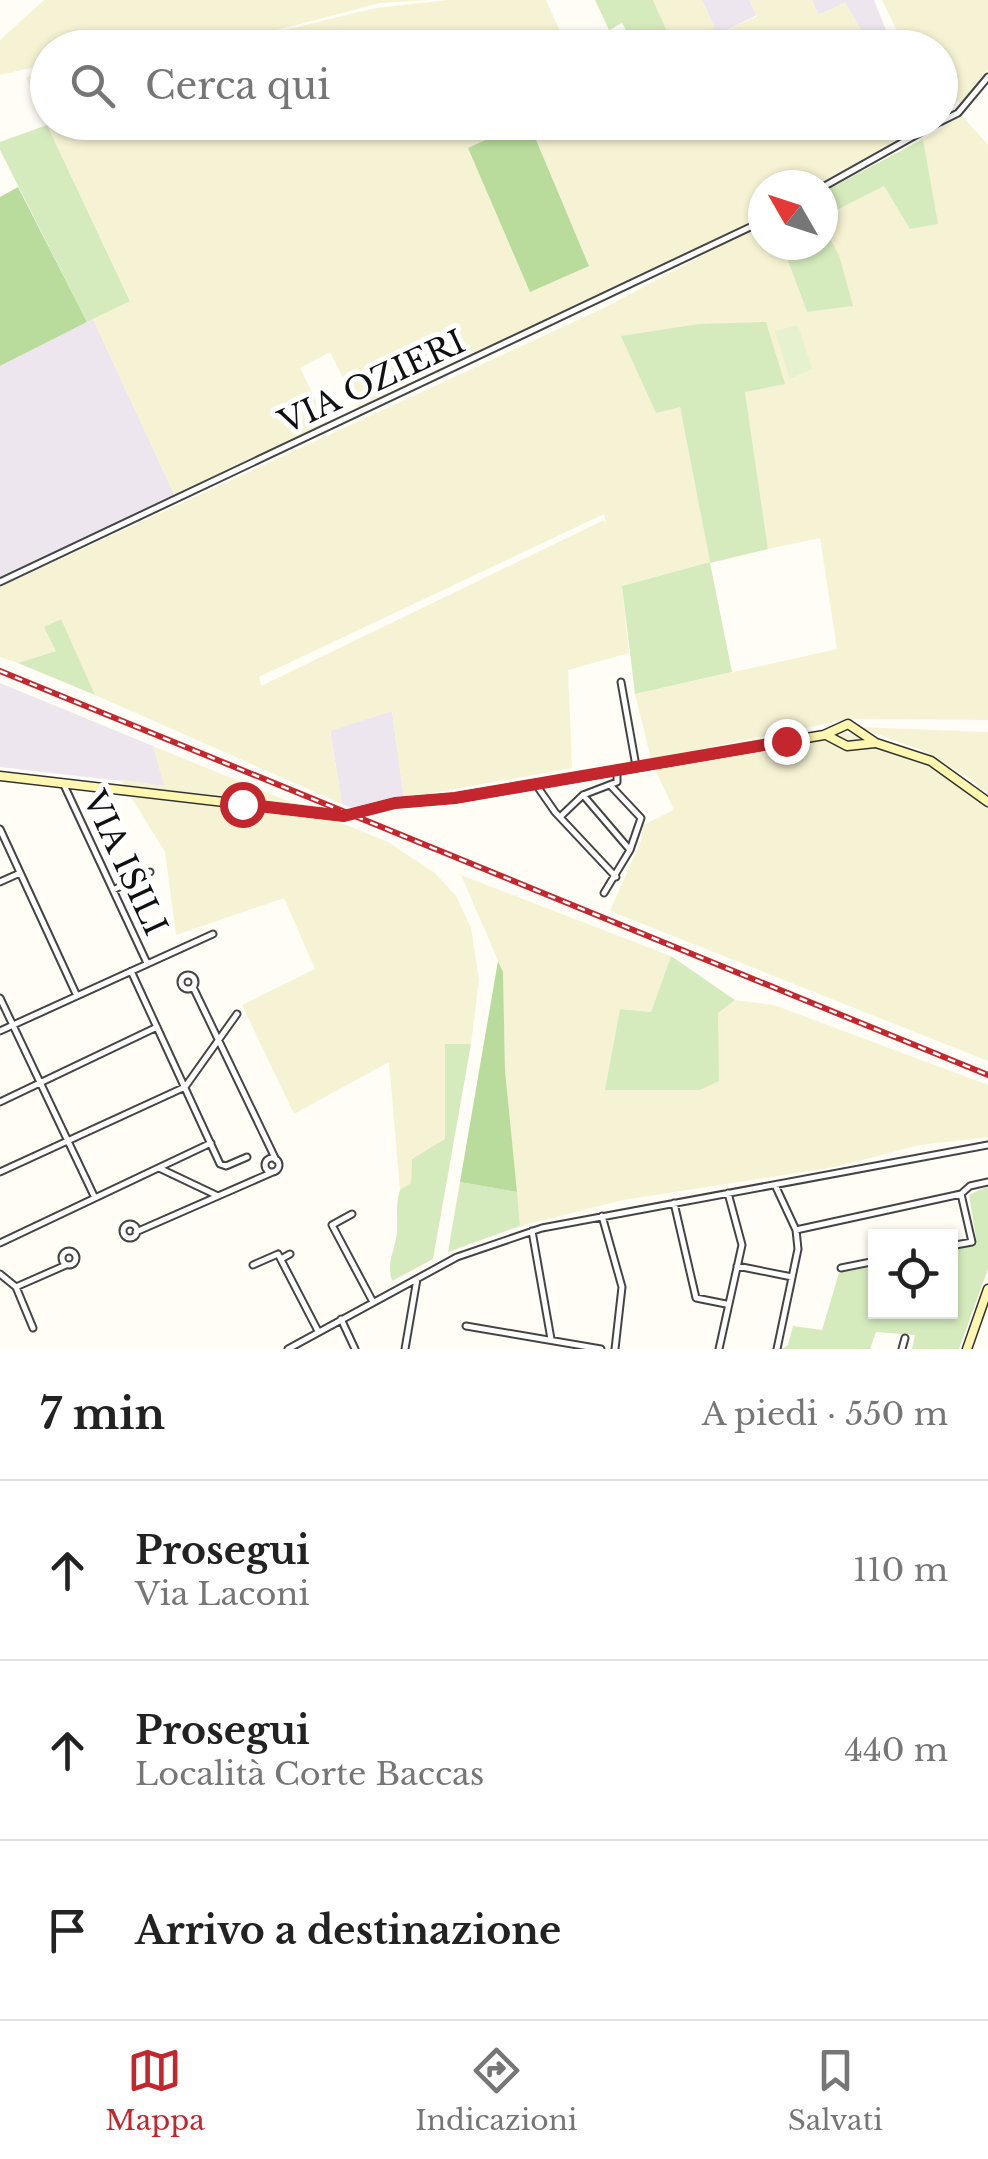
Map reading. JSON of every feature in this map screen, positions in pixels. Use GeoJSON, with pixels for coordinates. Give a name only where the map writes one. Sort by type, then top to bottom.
{"type":"FeatureCollection","features":[{"type":"Feature","properties":{"kind":"street"},"geometry":{"type":"LineString","coordinates":[[958,113],[988,76]]}},
{"type":"Feature","properties":{"kind":"street"},"geometry":{"type":"LineString","coordinates":[[838,179],[908,140]]}},
{"type":"Feature","properties":{"kind":"street","name":"VIA OZIERI"},"geometry":{"type":"LineString","coordinates":[[0,582],[748,229]]}},
{"type":"Feature","properties":{"kind":"street"},"geometry":{"type":"LineString","coordinates":[[622,682],[636,766]]}},
{"type":"Feature","properties":{"kind":"street"},"geometry":{"type":"LineString","coordinates":[[0,776],[352,815],[395,803],[838,735],[851,724],[858,738],[930,761],[988,802]]}},
{"type":"Feature","properties":{"kind":"street"},"geometry":{"type":"LineString","coordinates":[[838,735],[847,746],[858,738]]}},
{"type":"Feature","properties":{"kind":"street"},"geometry":{"type":"LineString","coordinates":[[560,818],[583,795],[617,782],[617,769]]}},
{"type":"Feature","properties":{"kind":"street","name":"VIA ISILI"},"geometry":{"type":"LineString","coordinates":[[62,781],[148,963]]}},
{"type":"Feature","properties":{"kind":"street"},"geometry":{"type":"LineString","coordinates":[[536,783],[560,818],[616,877]]}},
{"type":"Feature","properties":{"kind":"street"},"geometry":{"type":"LineString","coordinates":[[604,893],[630,850],[641,818],[610,785]]}},
{"type":"Feature","properties":{"kind":"street"},"geometry":{"type":"LineString","coordinates":[[583,795],[630,850]]}},
{"type":"Feature","properties":{"kind":"street"},"geometry":{"type":"LineString","coordinates":[[0,829],[77,996]]}},
{"type":"Feature","properties":{"kind":"street"},"geometry":{"type":"LineString","coordinates":[[113,890],[150,872]]}},
{"type":"Feature","properties":{"kind":"street"},"geometry":{"type":"LineString","coordinates":[[0,882],[20,873]]}},
{"type":"Feature","properties":{"kind":"street"},"geometry":{"type":"LineString","coordinates":[[0,1031],[213,934]]}},
{"type":"Feature","properties":{"kind":"street"},"geometry":{"type":"LineString","coordinates":[[130,971],[220,1164],[226,1166],[248,1157]]}},
{"type":"Feature","properties":{"kind":"street"},"geometry":{"type":"LineString","coordinates":[[193,986],[274,1150],[270,1170]]}},
{"type":"Feature","properties":{"kind":"street"},"geometry":{"type":"LineString","coordinates":[[0,998],[95,1198]]}},
{"type":"Feature","properties":{"kind":"street"},"geometry":{"type":"LineString","coordinates":[[0,1172],[185,1087],[237,1014]]}},
{"type":"Feature","properties":{"kind":"street"},"geometry":{"type":"LineString","coordinates":[[0,1102],[157,1027]]}},
{"type":"Feature","properties":{"kind":"street"},"geometry":{"type":"LineString","coordinates":[[0,1243],[210,1142]]}},
{"type":"Feature","properties":{"kind":"street"},"geometry":{"type":"LineString","coordinates":[[288,1349],[457,1257],[532,1231],[988,1146]]}},
{"type":"Feature","properties":{"kind":"street"},"geometry":{"type":"LineString","coordinates":[[136,1232],[264,1176],[279,1167],[273,1159]]}},
{"type":"Feature","properties":{"kind":"street"},"geometry":{"type":"LineString","coordinates":[[159,1168],[218,1196]]}},
{"type":"Feature","properties":{"kind":"street"},"geometry":{"type":"LineString","coordinates":[[796,1230],[961,1194],[970,1186],[988,1182]]}},
{"type":"Feature","properties":{"kind":"street"},"geometry":{"type":"LineString","coordinates":[[774,1185],[796,1230],[798,1248],[778,1349]]}},
{"type":"Feature","properties":{"kind":"street"},"geometry":{"type":"LineString","coordinates":[[719,1349],[742,1246],[728,1194]]}},
{"type":"Feature","properties":{"kind":"street"},"geometry":{"type":"LineString","coordinates":[[958,1245],[972,1242],[961,1194]]}},
{"type":"Feature","properties":{"kind":"street"},"geometry":{"type":"LineString","coordinates":[[674,1203],[696,1298],[726,1304]]}},
{"type":"Feature","properties":{"kind":"street"},"geometry":{"type":"LineString","coordinates":[[352,1214],[332,1226],[373,1302]]}},
{"type":"Feature","properties":{"kind":"street"},"geometry":{"type":"LineString","coordinates":[[602,1216],[622,1287],[614,1349]]}},
{"type":"Feature","properties":{"kind":"street"},"geometry":{"type":"LineString","coordinates":[[532,1231],[552,1339]]}},
{"type":"Feature","properties":{"kind":"street"},"geometry":{"type":"LineString","coordinates":[[254,1265],[278,1254],[318,1331]]}},
{"type":"Feature","properties":{"kind":"street"},"geometry":{"type":"LineString","coordinates":[[281,1259],[290,1254]]}},
{"type":"Feature","properties":{"kind":"street"},"geometry":{"type":"LineString","coordinates":[[841,1268],[868,1263]]}},
{"type":"Feature","properties":{"kind":"street"},"geometry":{"type":"LineString","coordinates":[[16,1288],[66,1265]]}},
{"type":"Feature","properties":{"kind":"street"},"geometry":{"type":"LineString","coordinates":[[737,1266],[792,1277]]}},
{"type":"Feature","properties":{"kind":"street"},"geometry":{"type":"LineString","coordinates":[[0,1274],[16,1288],[33,1328]]}},
{"type":"Feature","properties":{"kind":"street"},"geometry":{"type":"LineString","coordinates":[[405,1349],[418,1279]]}},
{"type":"Feature","properties":{"kind":"street"},"geometry":{"type":"LineString","coordinates":[[966,1349],[984,1313],[988,1289]]}},
{"type":"Feature","properties":{"kind":"street"},"geometry":{"type":"LineString","coordinates":[[342,1318],[355,1349]]}},
{"type":"Feature","properties":{"kind":"street"},"geometry":{"type":"LineString","coordinates":[[466,1326],[601,1349]]}},
{"type":"Feature","properties":{"kind":"street"},"geometry":{"type":"LineString","coordinates":[[902,1349],[904,1338]]}},
{"type":"Feature","properties":{"kind":"shaded area"},"geometry":{"type":"Polygon","coordinates":[[[44,0],[428,0],[380,3],[277,30],[30,30],[30,68],[0,75],[0,40],[44,0]]]}},
{"type":"Feature","properties":{"kind":"shaded area"},"geometry":{"type":"Polygon","coordinates":[[[448,0],[546,0],[559,30],[284,30],[376,8],[448,0]]]}},
{"type":"Feature","properties":{"kind":"shaded area"},"geometry":{"type":"Polygon","coordinates":[[[653,0],[702,0],[715,28],[710,30],[666,30],[653,0]]]}},
{"type":"Feature","properties":{"kind":"shaded area"},"geometry":{"type":"Polygon","coordinates":[[[702,0],[749,0],[757,15],[727,30],[709,30],[714,27],[702,0]]]}},
{"type":"Feature","properties":{"kind":"shaded area"},"geometry":{"type":"Polygon","coordinates":[[[749,0],[812,0],[819,15],[845,2],[861,30],[728,30],[757,16],[749,0]]]}},
{"type":"Feature","properties":{"kind":"shaded area"},"geometry":{"type":"Polygon","coordinates":[[[812,0],[874,0],[886,30],[861,30],[845,3],[818,15],[812,0]]]}},
{"type":"Feature","properties":{"kind":"shaded area"},"geometry":{"type":"Polygon","coordinates":[[[882,0],[988,0],[988,69],[960,104],[958,30],[897,30],[882,0]]]}},
{"type":"Feature","properties":{"kind":"shaded area"},"geometry":{"type":"Polygon","coordinates":[[[962,116],[988,145],[988,720],[850,719],[651,759],[635,694],[837,649],[820,538],[768,549],[745,392],[765,322],[680,407],[710,562],[622,586],[629,653],[568,670],[572,768],[404,798],[392,711],[330,731],[342,804],[95,695],[61,620],[56,651],[18,663],[0,657],[0,587],[608,306],[748,231],[748,260],[788,260],[807,312],[852,306],[837,260],[838,209],[884,186],[910,228],[937,224],[923,140],[958,140],[958,118],[962,116]],[[604,514],[259,677],[261,686],[604,520],[607,530],[604,514]]]}},
{"type":"Feature","properties":{"kind":"shaded area"},"geometry":{"type":"Polygon","coordinates":[[[54,140],[488,140],[468,149],[589,266],[536,140],[899,140],[838,174],[838,170],[748,170],[748,224],[359,410],[330,352],[300,368],[327,424],[175,496],[93,319],[130,300],[54,140]]]}},
{"type":"Feature","properties":{"kind":"shaded area"},"geometry":{"type":"Polygon","coordinates":[[[93,319],[175,496],[65,554],[0,579],[0,366],[93,319]]]}},
{"type":"Feature","properties":{"kind":"shaded area"},"geometry":{"type":"Polygon","coordinates":[[[0,683],[153,746],[165,786],[0,767],[0,683]]]}},
{"type":"Feature","properties":{"kind":"shaded area"},"geometry":{"type":"Polygon","coordinates":[[[392,711],[404,798],[355,809],[342,804],[330,730],[392,711]]]}},
{"type":"Feature","properties":{"kind":"shaded area"},"geometry":{"type":"Polygon","coordinates":[[[859,727],[988,732],[988,794],[971,779],[921,750],[859,727]]]}},
{"type":"Feature","properties":{"kind":"shaded area"},"geometry":{"type":"Polygon","coordinates":[[[841,731],[917,757],[952,776],[988,807],[988,1061],[610,911],[641,841],[643,825],[674,810],[654,767],[841,731]]]}},
{"type":"Feature","properties":{"kind":"shaded area"},"geometry":{"type":"Polygon","coordinates":[[[153,746],[388,842],[435,873],[456,896],[471,928],[479,980],[471,1044],[445,1045],[445,1140],[412,1159],[411,1183],[400,1190],[389,1062],[294,1114],[242,1005],[315,969],[284,898],[176,935],[165,852],[120,779],[164,786],[153,746]]]}},
{"type":"Feature","properties":{"kind":"shaded area"},"geometry":{"type":"Polygon","coordinates":[[[461,875],[671,956],[651,1012],[620,1009],[606,1089],[735,1000],[774,1005],[988,1085],[988,1137],[920,1145],[835,1167],[623,1200],[520,1226],[505,1070],[503,972],[461,875]]]}},
{"type":"Feature","properties":{"kind":"green space"},"geometry":{"type":"Polygon","coordinates":[[[595,0],[653,0],[666,30],[626,30],[622,23],[609,30],[595,0]]]}},
{"type":"Feature","properties":{"kind":"green space"},"geometry":{"type":"Polygon","coordinates":[[[30,131],[30,140],[54,140],[130,301],[87,322],[0,150],[0,142],[30,131]]]}},
{"type":"Feature","properties":{"kind":"green space"},"geometry":{"type":"Polygon","coordinates":[[[486,140],[536,140],[589,266],[530,292],[468,148],[486,140]]]}},
{"type":"Feature","properties":{"kind":"green space"},"geometry":{"type":"Polygon","coordinates":[[[923,140],[938,224],[910,229],[884,186],[838,209],[838,184],[923,140]]]}},
{"type":"Feature","properties":{"kind":"green space"},"geometry":{"type":"Polygon","coordinates":[[[18,187],[87,322],[0,366],[0,197],[18,187]]]}},
{"type":"Feature","properties":{"kind":"green space"},"geometry":{"type":"Polygon","coordinates":[[[838,253],[853,306],[807,312],[788,260],[838,260],[838,253]]]}},
{"type":"Feature","properties":{"kind":"green space"},"geometry":{"type":"Polygon","coordinates":[[[766,322],[785,384],[745,392],[768,549],[710,563],[732,672],[635,694],[622,586],[710,562],[680,407],[656,413],[621,336],[699,324],[766,322]]]}},
{"type":"Feature","properties":{"kind":"green space"},"geometry":{"type":"Polygon","coordinates":[[[798,325],[812,369],[790,379],[775,331],[798,325]]]}},
{"type":"Feature","properties":{"kind":"green space"},"geometry":{"type":"Polygon","coordinates":[[[61,619],[95,695],[18,663],[56,651],[44,627],[61,619]]]}},
{"type":"Feature","properties":{"kind":"green space"},"geometry":{"type":"Polygon","coordinates":[[[671,956],[735,1000],[718,1013],[719,1081],[700,1090],[605,1090],[620,1009],[651,1012],[671,956]]]}},
{"type":"Feature","properties":{"kind":"green space"},"geometry":{"type":"Polygon","coordinates":[[[498,961],[503,972],[505,1070],[517,1192],[460,1182],[498,961]]]}},
{"type":"Feature","properties":{"kind":"green space"},"geometry":{"type":"Polygon","coordinates":[[[445,1044],[471,1044],[433,1259],[392,1281],[390,1262],[400,1190],[411,1183],[412,1159],[445,1139],[445,1044]]]}},
{"type":"Feature","properties":{"kind":"green space"},"geometry":{"type":"Polygon","coordinates":[[[460,1182],[517,1192],[520,1226],[448,1252],[460,1182]]]}},
{"type":"Feature","properties":{"kind":"green space"},"geometry":{"type":"Polygon","coordinates":[[[988,1186],[988,1269],[959,1349],[912,1349],[915,1335],[876,1332],[870,1349],[782,1349],[788,1345],[793,1326],[822,1330],[839,1273],[868,1267],[868,1319],[958,1319],[958,1248],[977,1244],[969,1195],[988,1186]]]}},
{"type":"Feature","properties":{"kind":"railway"},"geometry":{"type":"LineString","coordinates":[[0,671],[988,1075]]}},
{"type":"Feature","properties":{"kind":"route"},"geometry":{"type":"LineString","coordinates":[[242,804],[344,816],[395,803],[455,798],[786,741]]}}]}
